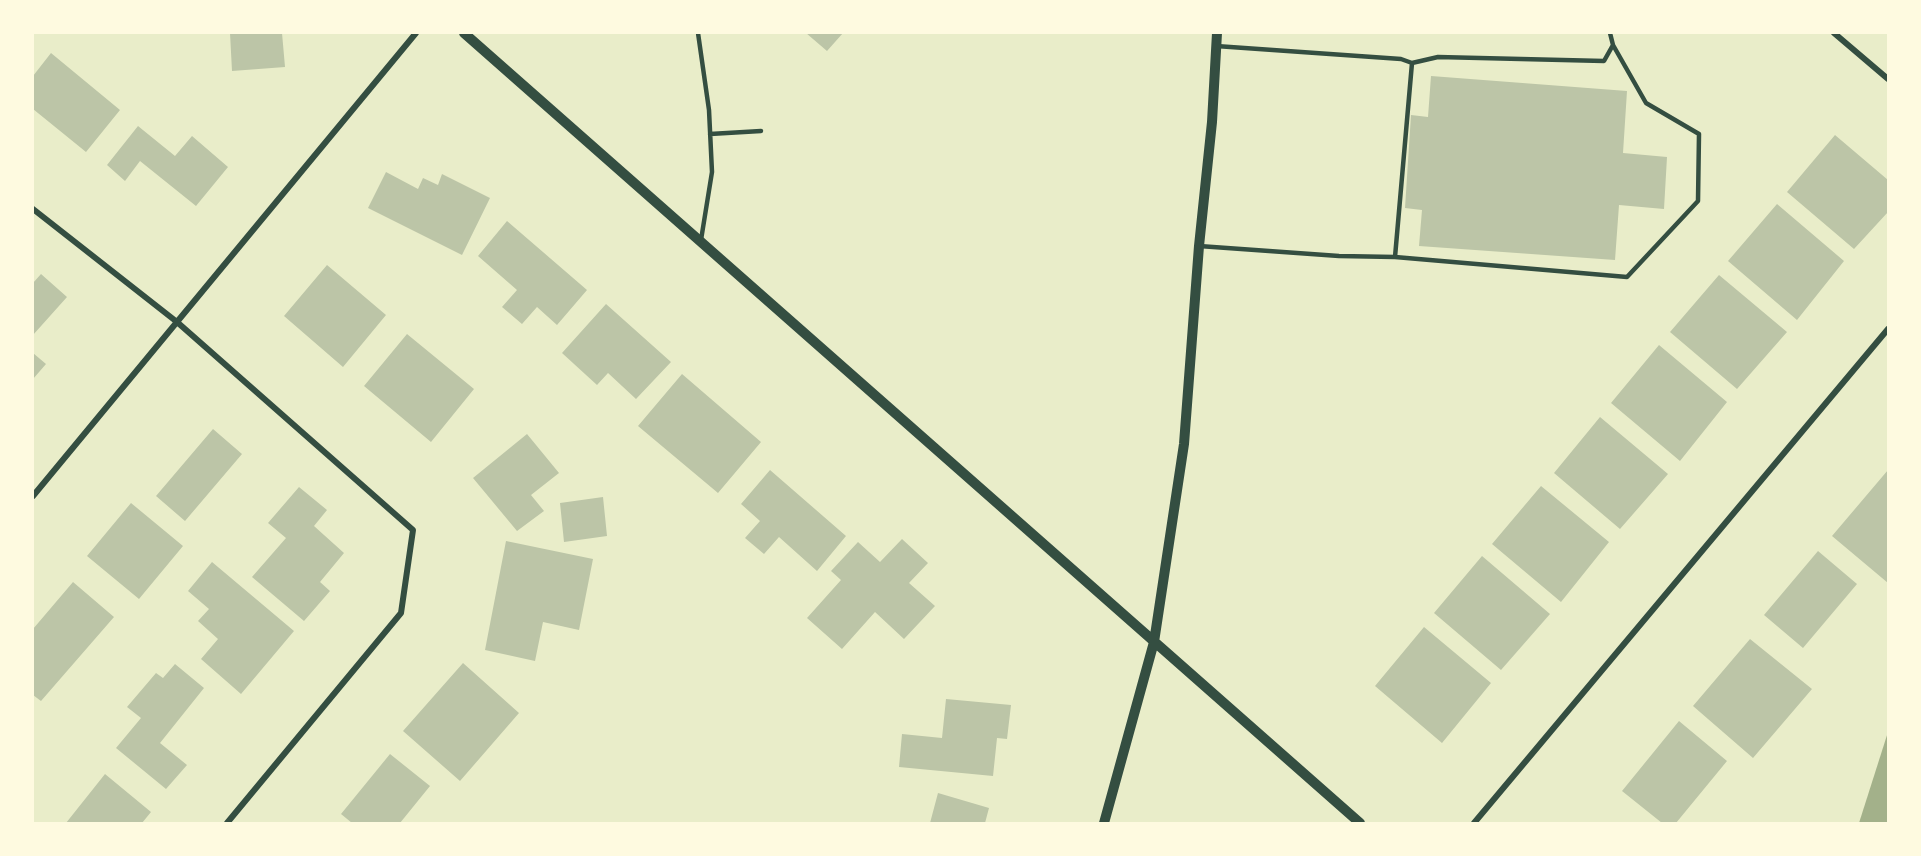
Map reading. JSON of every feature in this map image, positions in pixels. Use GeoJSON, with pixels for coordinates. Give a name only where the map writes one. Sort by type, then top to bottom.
{"type":"FeatureCollection","features":[{"type":"Feature","properties":{"kind":"street"},"geometry":{"type":"LineString","coordinates":[[33,496],[416,33]]}},
{"type":"Feature","properties":{"kind":"street"},"geometry":{"type":"LineString","coordinates":[[464,33],[1360,823]]}},
{"type":"Feature","properties":{"kind":"street"},"geometry":{"type":"LineString","coordinates":[[1104,823],[1154,642],[1184,444],[1199,246],[1212,122],[1217,33]]}},
{"type":"Feature","properties":{"kind":"street"},"geometry":{"type":"LineString","coordinates":[[1834,33],[1888,79]]}},
{"type":"Feature","properties":{"kind":"street"},"geometry":{"type":"LineString","coordinates":[[33,209],[177,322],[413,530],[401,613],[227,823]]}},
{"type":"Feature","properties":{"kind":"street"},"geometry":{"type":"LineString","coordinates":[[1474,823],[1888,329]]}},
{"type":"Feature","properties":{"kind":"lane"},"geometry":{"type":"LineString","coordinates":[[698,33],[710,134],[712,172],[700,243]]}},
{"type":"Feature","properties":{"kind":"lane"},"geometry":{"type":"LineString","coordinates":[[1199,246],[1339,256],[1395,257],[1627,277],[1698,201],[1699,134],[1646,103],[1613,45],[1610,33]]}},
{"type":"Feature","properties":{"kind":"lane"},"geometry":{"type":"LineString","coordinates":[[1216,46],[1401,59],[1412,63],[1438,57],[1604,61],[1613,45]]}},
{"type":"Feature","properties":{"kind":"lane"},"geometry":{"type":"LineString","coordinates":[[1395,257],[1412,63]]}},
{"type":"Feature","properties":{"kind":"lane"},"geometry":{"type":"LineString","coordinates":[[710,134],[761,131]]}},
{"type":"Feature","properties":{"kind":"shaded area"},"geometry":{"type":"Polygon","coordinates":[[[1888,732],[1888,823],[1859,823],[1888,732]]]}},
{"type":"Feature","properties":{"kind":"building"},"geometry":{"type":"Polygon","coordinates":[[[230,33],[282,33],[285,67],[232,71],[230,33]]]}},
{"type":"Feature","properties":{"kind":"building"},"geometry":{"type":"Polygon","coordinates":[[[806,33],[843,33],[827,51],[806,33]]]}},
{"type":"Feature","properties":{"kind":"building"},"geometry":{"type":"Polygon","coordinates":[[[51,53],[120,110],[86,152],[33,109],[33,76],[51,53]]]}},
{"type":"Feature","properties":{"kind":"building"},"geometry":{"type":"Polygon","coordinates":[[[1431,76],[1627,91],[1623,153],[1667,157],[1664,209],[1619,205],[1615,260],[1419,246],[1422,210],[1405,208],[1411,115],[1428,117],[1431,76]]]}},
{"type":"Feature","properties":{"kind":"building"},"geometry":{"type":"Polygon","coordinates":[[[138,126],[175,156],[192,136],[228,167],[196,206],[140,161],[125,181],[107,165],[138,126]]]}},
{"type":"Feature","properties":{"kind":"building"},"geometry":{"type":"Polygon","coordinates":[[[1835,135],[1888,180],[1888,212],[1854,249],[1787,192],[1835,135]]]}},
{"type":"Feature","properties":{"kind":"building"},"geometry":{"type":"Polygon","coordinates":[[[386,172],[418,189],[423,178],[438,185],[442,174],[490,198],[462,255],[368,208],[386,172]]]}},
{"type":"Feature","properties":{"kind":"building"},"geometry":{"type":"Polygon","coordinates":[[[1777,204],[1844,261],[1797,320],[1728,261],[1777,204]]]}},
{"type":"Feature","properties":{"kind":"building"},"geometry":{"type":"Polygon","coordinates":[[[507,221],[587,290],[557,325],[537,307],[522,324],[502,307],[517,290],[478,256],[507,221]]]}},
{"type":"Feature","properties":{"kind":"building"},"geometry":{"type":"Polygon","coordinates":[[[327,265],[386,315],[343,367],[284,316],[327,265]]]}},
{"type":"Feature","properties":{"kind":"building"},"geometry":{"type":"Polygon","coordinates":[[[41,274],[67,297],[33,335],[33,283],[41,274]]]}},
{"type":"Feature","properties":{"kind":"building"},"geometry":{"type":"Polygon","coordinates":[[[1719,275],[1787,332],[1737,389],[1670,332],[1719,275]]]}},
{"type":"Feature","properties":{"kind":"building"},"geometry":{"type":"Polygon","coordinates":[[[606,304],[671,362],[636,399],[608,373],[597,385],[562,353],[606,304]]]}},
{"type":"Feature","properties":{"kind":"building"},"geometry":{"type":"Polygon","coordinates":[[[407,334],[474,389],[431,442],[364,386],[407,334]]]}},
{"type":"Feature","properties":{"kind":"building"},"geometry":{"type":"Polygon","coordinates":[[[1659,345],[1727,402],[1680,461],[1611,403],[1659,345]]]}},
{"type":"Feature","properties":{"kind":"building"},"geometry":{"type":"Polygon","coordinates":[[[33,353],[46,364],[33,379],[33,353]]]}},
{"type":"Feature","properties":{"kind":"building"},"geometry":{"type":"Polygon","coordinates":[[[682,374],[761,442],[718,493],[638,426],[682,374]]]}},
{"type":"Feature","properties":{"kind":"building"},"geometry":{"type":"Polygon","coordinates":[[[1600,417],[1668,474],[1620,529],[1554,473],[1600,417]]]}},
{"type":"Feature","properties":{"kind":"building"},"geometry":{"type":"Polygon","coordinates":[[[213,429],[242,454],[185,521],[156,496],[213,429]]]}},
{"type":"Feature","properties":{"kind":"building"},"geometry":{"type":"Polygon","coordinates":[[[527,434],[559,473],[531,495],[544,511],[517,531],[473,478],[527,434]]]}},
{"type":"Feature","properties":{"kind":"building"},"geometry":{"type":"Polygon","coordinates":[[[770,470],[846,536],[817,571],[779,537],[764,554],[745,538],[760,521],[741,504],[770,470]]]}},
{"type":"Feature","properties":{"kind":"building"},"geometry":{"type":"Polygon","coordinates":[[[1888,470],[1888,583],[1832,536],[1888,470]]]}},
{"type":"Feature","properties":{"kind":"building"},"geometry":{"type":"Polygon","coordinates":[[[1541,486],[1609,542],[1561,602],[1492,544],[1541,486]]]}},
{"type":"Feature","properties":{"kind":"building"},"geometry":{"type":"Polygon","coordinates":[[[299,487],[327,510],[314,526],[344,553],[320,582],[330,591],[304,621],[252,577],[286,538],[268,523],[299,487]]]}},
{"type":"Feature","properties":{"kind":"building"},"geometry":{"type":"Polygon","coordinates":[[[603,497],[607,536],[564,542],[560,503],[603,497]]]}},
{"type":"Feature","properties":{"kind":"building"},"geometry":{"type":"Polygon","coordinates":[[[131,503],[183,546],[139,599],[87,556],[131,503]]]}},
{"type":"Feature","properties":{"kind":"building"},"geometry":{"type":"Polygon","coordinates":[[[902,539],[928,563],[909,583],[935,606],[904,639],[875,612],[842,649],[807,618],[841,580],[831,571],[858,542],[880,562],[902,539]]]}},
{"type":"Feature","properties":{"kind":"building"},"geometry":{"type":"Polygon","coordinates":[[[506,541],[593,559],[579,630],[543,622],[535,661],[485,650],[506,541]]]}},
{"type":"Feature","properties":{"kind":"building"},"geometry":{"type":"Polygon","coordinates":[[[1818,551],[1857,584],[1803,648],[1764,615],[1818,551]]]}},
{"type":"Feature","properties":{"kind":"building"},"geometry":{"type":"Polygon","coordinates":[[[1482,556],[1550,614],[1501,670],[1434,613],[1482,556]]]}},
{"type":"Feature","properties":{"kind":"building"},"geometry":{"type":"Polygon","coordinates":[[[212,562],[294,631],[241,694],[201,659],[218,639],[198,621],[209,609],[188,591],[212,562]]]}},
{"type":"Feature","properties":{"kind":"building"},"geometry":{"type":"Polygon","coordinates":[[[73,582],[114,617],[41,701],[33,695],[33,629],[73,582]]]}},
{"type":"Feature","properties":{"kind":"building"},"geometry":{"type":"Polygon","coordinates":[[[1424,627],[1491,683],[1442,743],[1375,686],[1424,627]]]}},
{"type":"Feature","properties":{"kind":"building"},"geometry":{"type":"Polygon","coordinates":[[[1750,639],[1812,689],[1753,758],[1693,706],[1750,639]]]}},
{"type":"Feature","properties":{"kind":"building"},"geometry":{"type":"Polygon","coordinates":[[[463,663],[519,713],[460,781],[403,731],[463,663]]]}},
{"type":"Feature","properties":{"kind":"building"},"geometry":{"type":"Polygon","coordinates":[[[175,664],[204,688],[160,743],[187,765],[166,789],[116,748],[141,718],[127,707],[156,673],[163,678],[175,664]]]}},
{"type":"Feature","properties":{"kind":"building"},"geometry":{"type":"Polygon","coordinates":[[[946,699],[1011,705],[1007,739],[997,738],[993,776],[899,767],[902,734],[942,738],[946,699]]]}},
{"type":"Feature","properties":{"kind":"building"},"geometry":{"type":"Polygon","coordinates":[[[1679,721],[1727,761],[1676,823],[1662,823],[1622,791],[1679,721]]]}},
{"type":"Feature","properties":{"kind":"building"},"geometry":{"type":"Polygon","coordinates":[[[390,754],[430,786],[400,823],[352,823],[341,814],[390,754]]]}},
{"type":"Feature","properties":{"kind":"building"},"geometry":{"type":"Polygon","coordinates":[[[105,774],[151,812],[142,823],[66,823],[105,774]]]}},
{"type":"Feature","properties":{"kind":"building"},"geometry":{"type":"Polygon","coordinates":[[[938,793],[989,808],[985,823],[930,823],[938,793]]]}}]}
